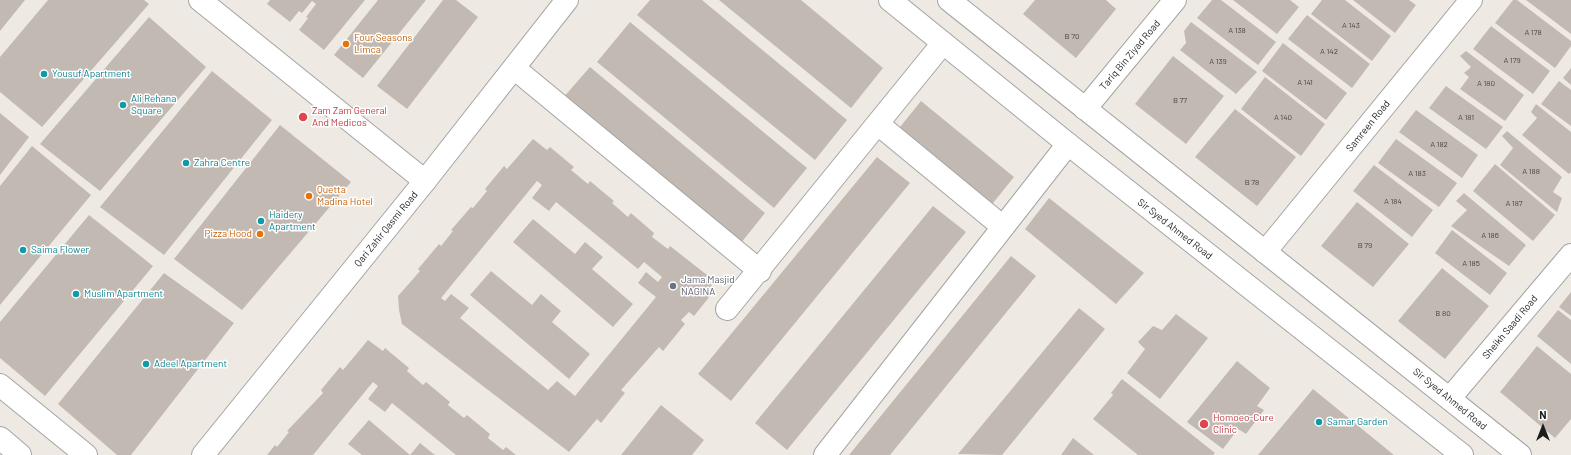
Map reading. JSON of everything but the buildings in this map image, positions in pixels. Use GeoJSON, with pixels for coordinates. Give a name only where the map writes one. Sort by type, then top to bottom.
{"type":"FeatureCollection","features":[{"type":"Feature","properties":{"kind":"street"},"geometry":{"type":"LineString","coordinates":[[200,0],[425,181]]}},
{"type":"Feature","properties":{"kind":"street","name":"Qari Zahir Qasmi Road"},"geometry":{"type":"LineString","coordinates":[[202,455],[425,181],[568,0]]}},
{"type":"Feature","properties":{"kind":"street","name":"Sir Syed Ahmed Road"},"geometry":{"type":"LineString","coordinates":[[890,0],[1068,144],[1462,455]]}},
{"type":"Feature","properties":{"kind":"street","name":"Sir Syed Ahmed Road"},"geometry":{"type":"LineString","coordinates":[[948,0],[1450,398],[1513,453]]}},
{"type":"Feature","properties":{"kind":"street","name":"Tariq Bin Ziyad Road"},"geometry":{"type":"LineString","coordinates":[[1084,109],[1175,0]]}},
{"type":"Feature","properties":{"kind":"street","name":"Samreen Road"},"geometry":{"type":"LineString","coordinates":[[1265,252],[1471,0]]}},
{"type":"Feature","properties":{"kind":"street"},"geometry":{"type":"LineString","coordinates":[[727,309],[944,43]]}},
{"type":"Feature","properties":{"kind":"street"},"geometry":{"type":"LineString","coordinates":[[514,68],[760,270]]}},
{"type":"Feature","properties":{"kind":"street"},"geometry":{"type":"LineString","coordinates":[[878,124],[1003,227]]}},
{"type":"Feature","properties":{"kind":"street"},"geometry":{"type":"LineString","coordinates":[[825,455],[1068,144]]}},
{"type":"Feature","properties":{"kind":"street","name":"Sheikh Saadi Road"},"geometry":{"type":"LineString","coordinates":[[1450,398],[1571,255]]}},
{"type":"Feature","properties":{"kind":"street"},"geometry":{"type":"LineString","coordinates":[[0,385],[86,455]]}},
{"type":"Feature","properties":{"kind":"street"},"geometry":{"type":"LineString","coordinates":[[0,438],[20,455]]}},
{"type":"Feature","properties":{"kind":"place","name":"Four Seasons Limca"},"geometry":{"type":"Point","coordinates":[346,44]}},
{"type":"Feature","properties":{"kind":"place","name":"Yousuf Apartment"},"geometry":{"type":"Point","coordinates":[44,74]}},
{"type":"Feature","properties":{"kind":"place","name":"Ali Rehana Square"},"geometry":{"type":"Point","coordinates":[123,105]}},
{"type":"Feature","properties":{"kind":"place","name":"Zam Zam General And Medicos"},"geometry":{"type":"Point","coordinates":[303,117]}},
{"type":"Feature","properties":{"kind":"place","name":"Zahra Centre"},"geometry":{"type":"Point","coordinates":[186,163]}},
{"type":"Feature","properties":{"kind":"place","name":"Quetta Madina Hotel"},"geometry":{"type":"Point","coordinates":[309,196]}},
{"type":"Feature","properties":{"kind":"place","name":"Haidery Apartment"},"geometry":{"type":"Point","coordinates":[261,221]}},
{"type":"Feature","properties":{"kind":"place","name":"Pizza Hood"},"geometry":{"type":"Point","coordinates":[260,234]}},
{"type":"Feature","properties":{"kind":"place","name":"Saima Flower"},"geometry":{"type":"Point","coordinates":[23,250]}},
{"type":"Feature","properties":{"kind":"place","name":"Jama Masjid NAGINA"},"geometry":{"type":"Point","coordinates":[673,286]}},
{"type":"Feature","properties":{"kind":"place","name":"Muslim Apartment"},"geometry":{"type":"Point","coordinates":[76,294]}},
{"type":"Feature","properties":{"kind":"place","name":"Adeel Apartment"},"geometry":{"type":"Point","coordinates":[146,364]}},
{"type":"Feature","properties":{"kind":"place","name":"Samar Garden"},"geometry":{"type":"Point","coordinates":[1319,422]}},
{"type":"Feature","properties":{"kind":"place","name":"Homoeo-Cure Clinic"},"geometry":{"type":"Point","coordinates":[1204,424]}}]}
